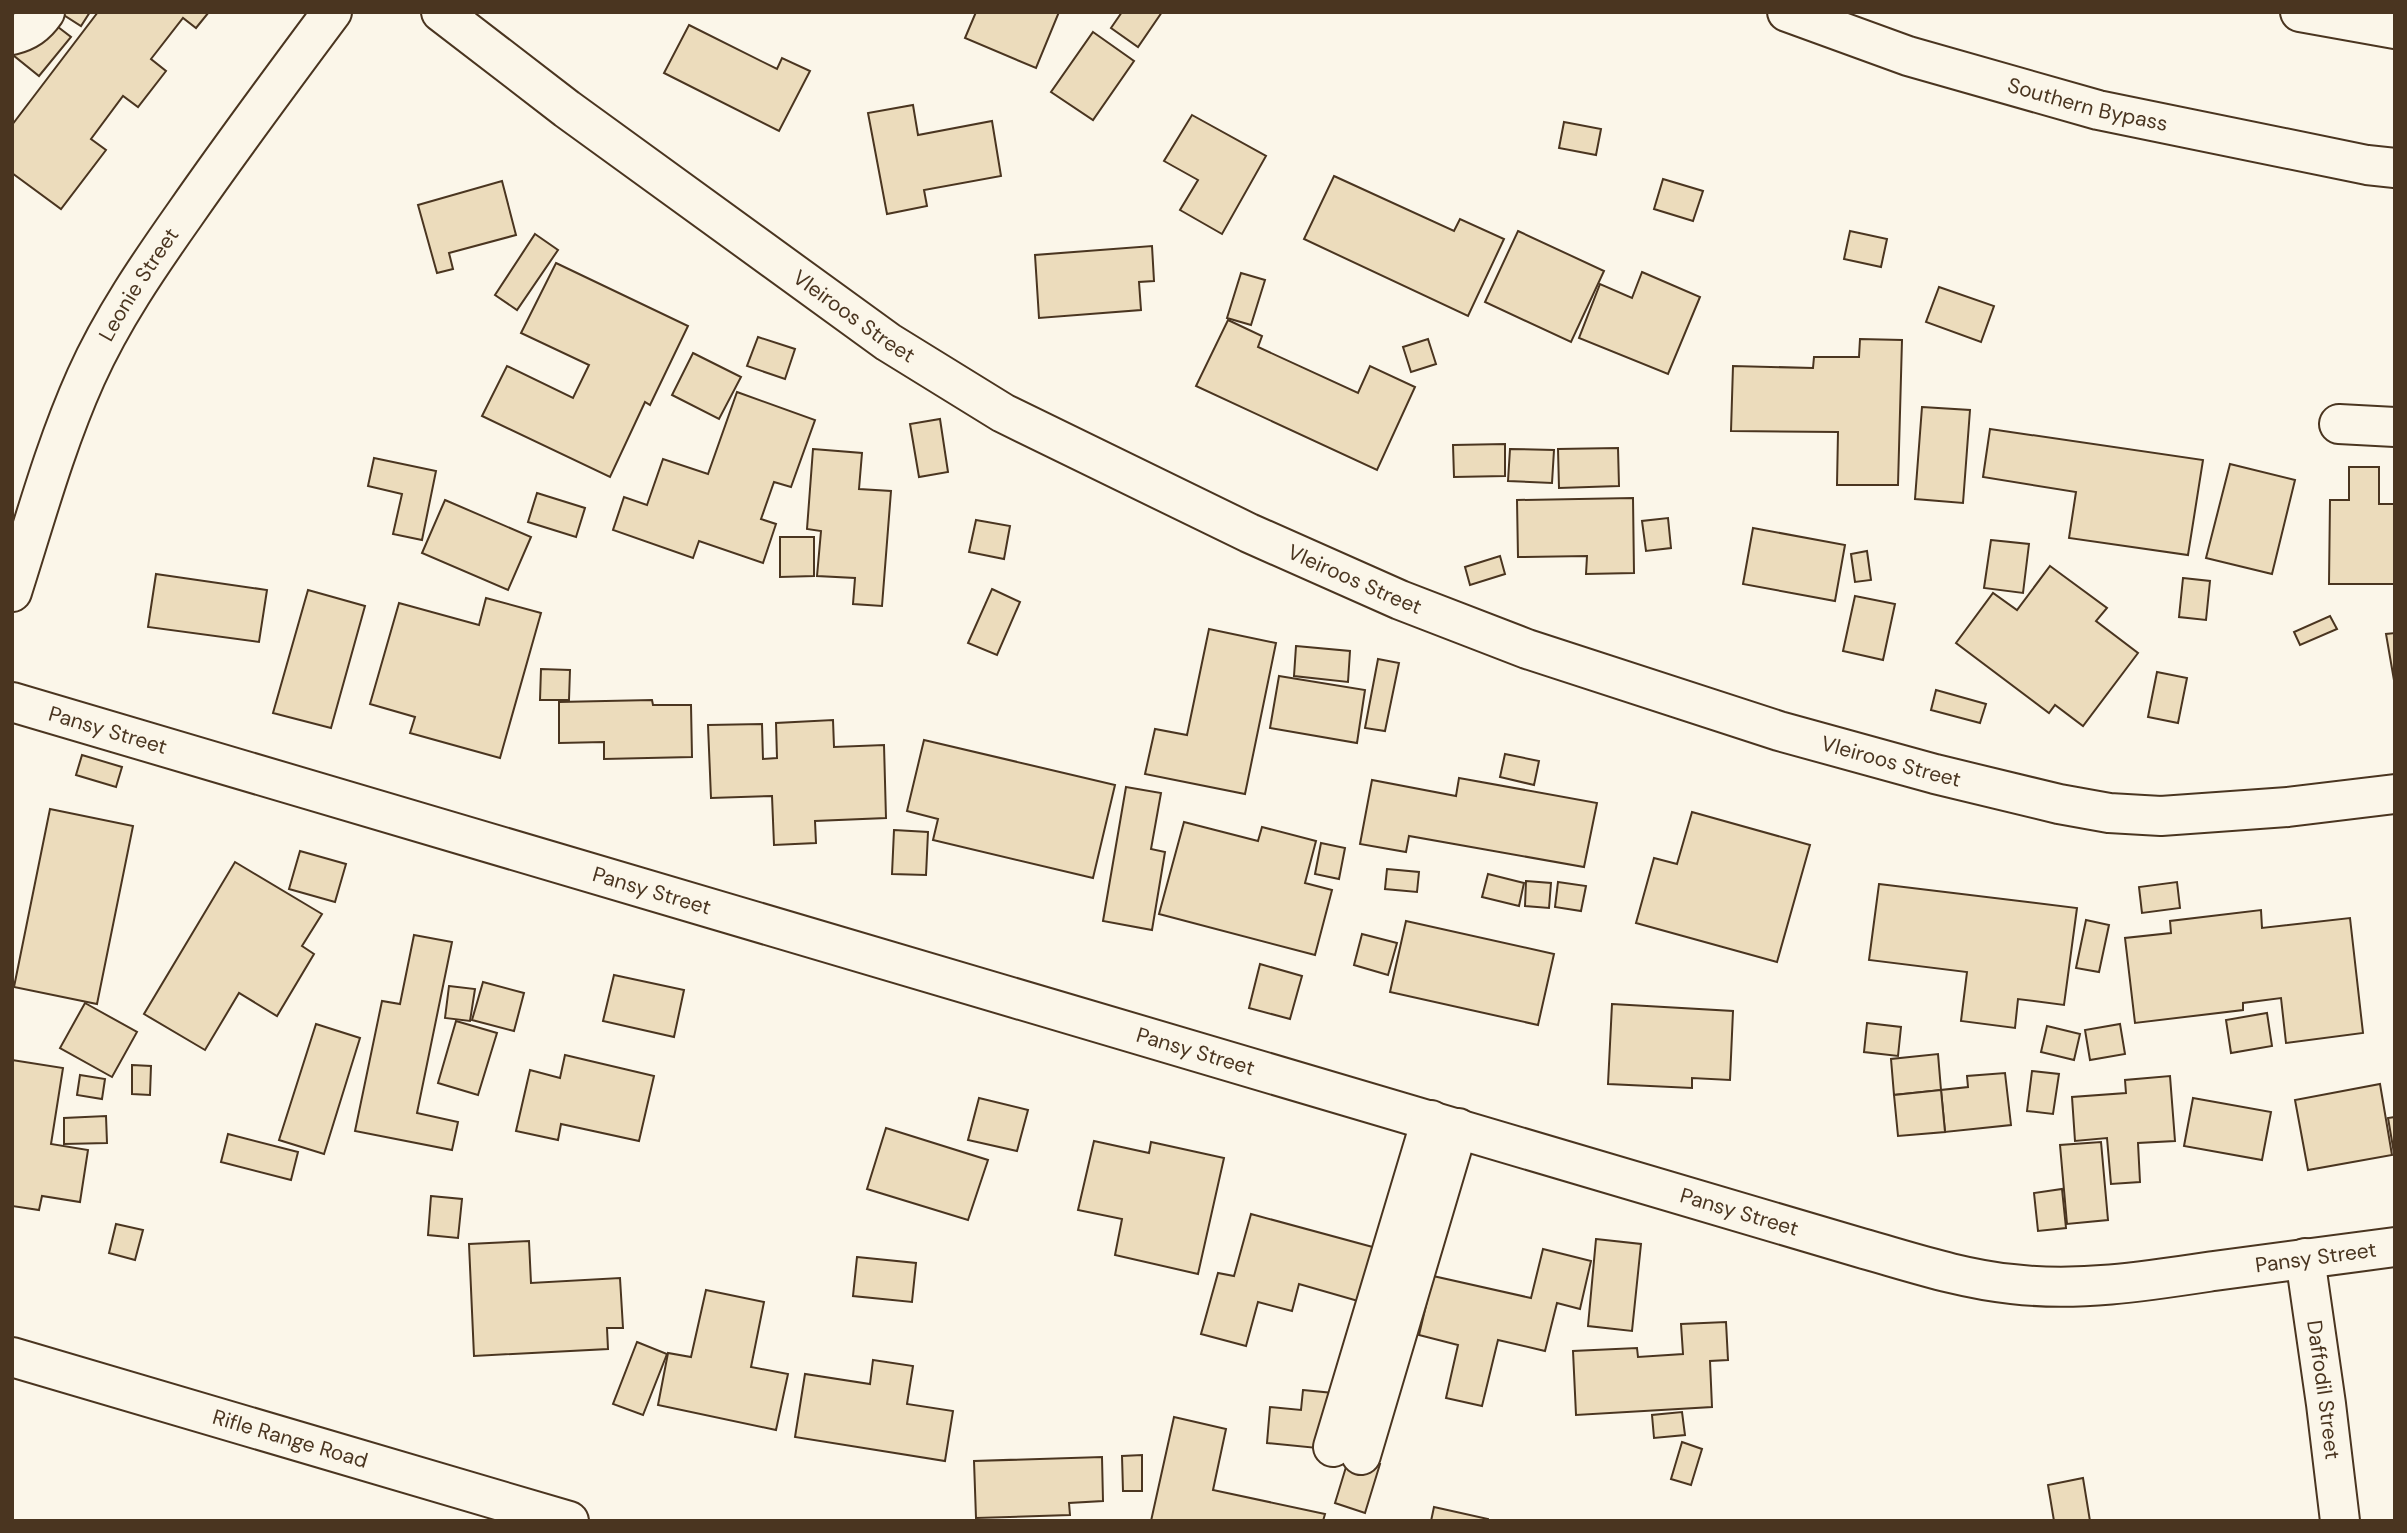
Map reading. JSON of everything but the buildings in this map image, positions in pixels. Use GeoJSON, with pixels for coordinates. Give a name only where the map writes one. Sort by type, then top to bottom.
{"type":"FeatureCollection","features":[{"type":"Feature","properties":{"kind":"main road"},"geometry":{"type":"LineString","coordinates":[[12,35],[28,30],[40,20],[44,12]]}},
{"type":"Feature","properties":{"kind":"main road","name":"Leonie Street"},"geometry":{"type":"LineString","coordinates":[[12,592],[48,479],[81,390],[113,326],[161,248],[227,153],[332,12]]}},
{"type":"Feature","properties":{"kind":"main road","name":"Vleiroos Street"},"geometry":{"type":"LineString","coordinates":[[441,12],[567,109],[888,342],[1003,413],[1249,533],[1400,600],[1527,649],[1779,731],[1935,774],[2059,804],[2109,813],[2161,816],[2288,807],[2395,794]]}},
{"type":"Feature","properties":{"kind":"main road","name":"Southern Bypass"},"geometry":{"type":"LineString","coordinates":[[1787,12],[1908,56],[2098,110],[2367,165],[2395,168]]}},
{"type":"Feature","properties":{"kind":"main road"},"geometry":{"type":"LineString","coordinates":[[2300,12],[2395,29]]}},
{"type":"Feature","properties":{"kind":"main road"},"geometry":{"type":"LineString","coordinates":[[2339,424],[2395,427]]}},
{"type":"Feature","properties":{"kind":"main road","name":"Pansy Street"},"geometry":{"type":"LineString","coordinates":[[12,702],[1861,1248],[1978,1279],[2051,1286],[2099,1284],[2174,1277],[2395,1247]]}},
{"type":"Feature","properties":{"kind":"main road"},"geometry":{"type":"LineString","coordinates":[[1347,1451],[1444,1124]]}},
{"type":"Feature","properties":{"kind":"main road","name":"Daffodil Street"},"geometry":{"type":"LineString","coordinates":[[2305,1258],[2340,1521]]}},
{"type":"Feature","properties":{"kind":"main road","name":"Rifle Range Road"},"geometry":{"type":"LineString","coordinates":[[12,1357],[569,1521]]}}]}
